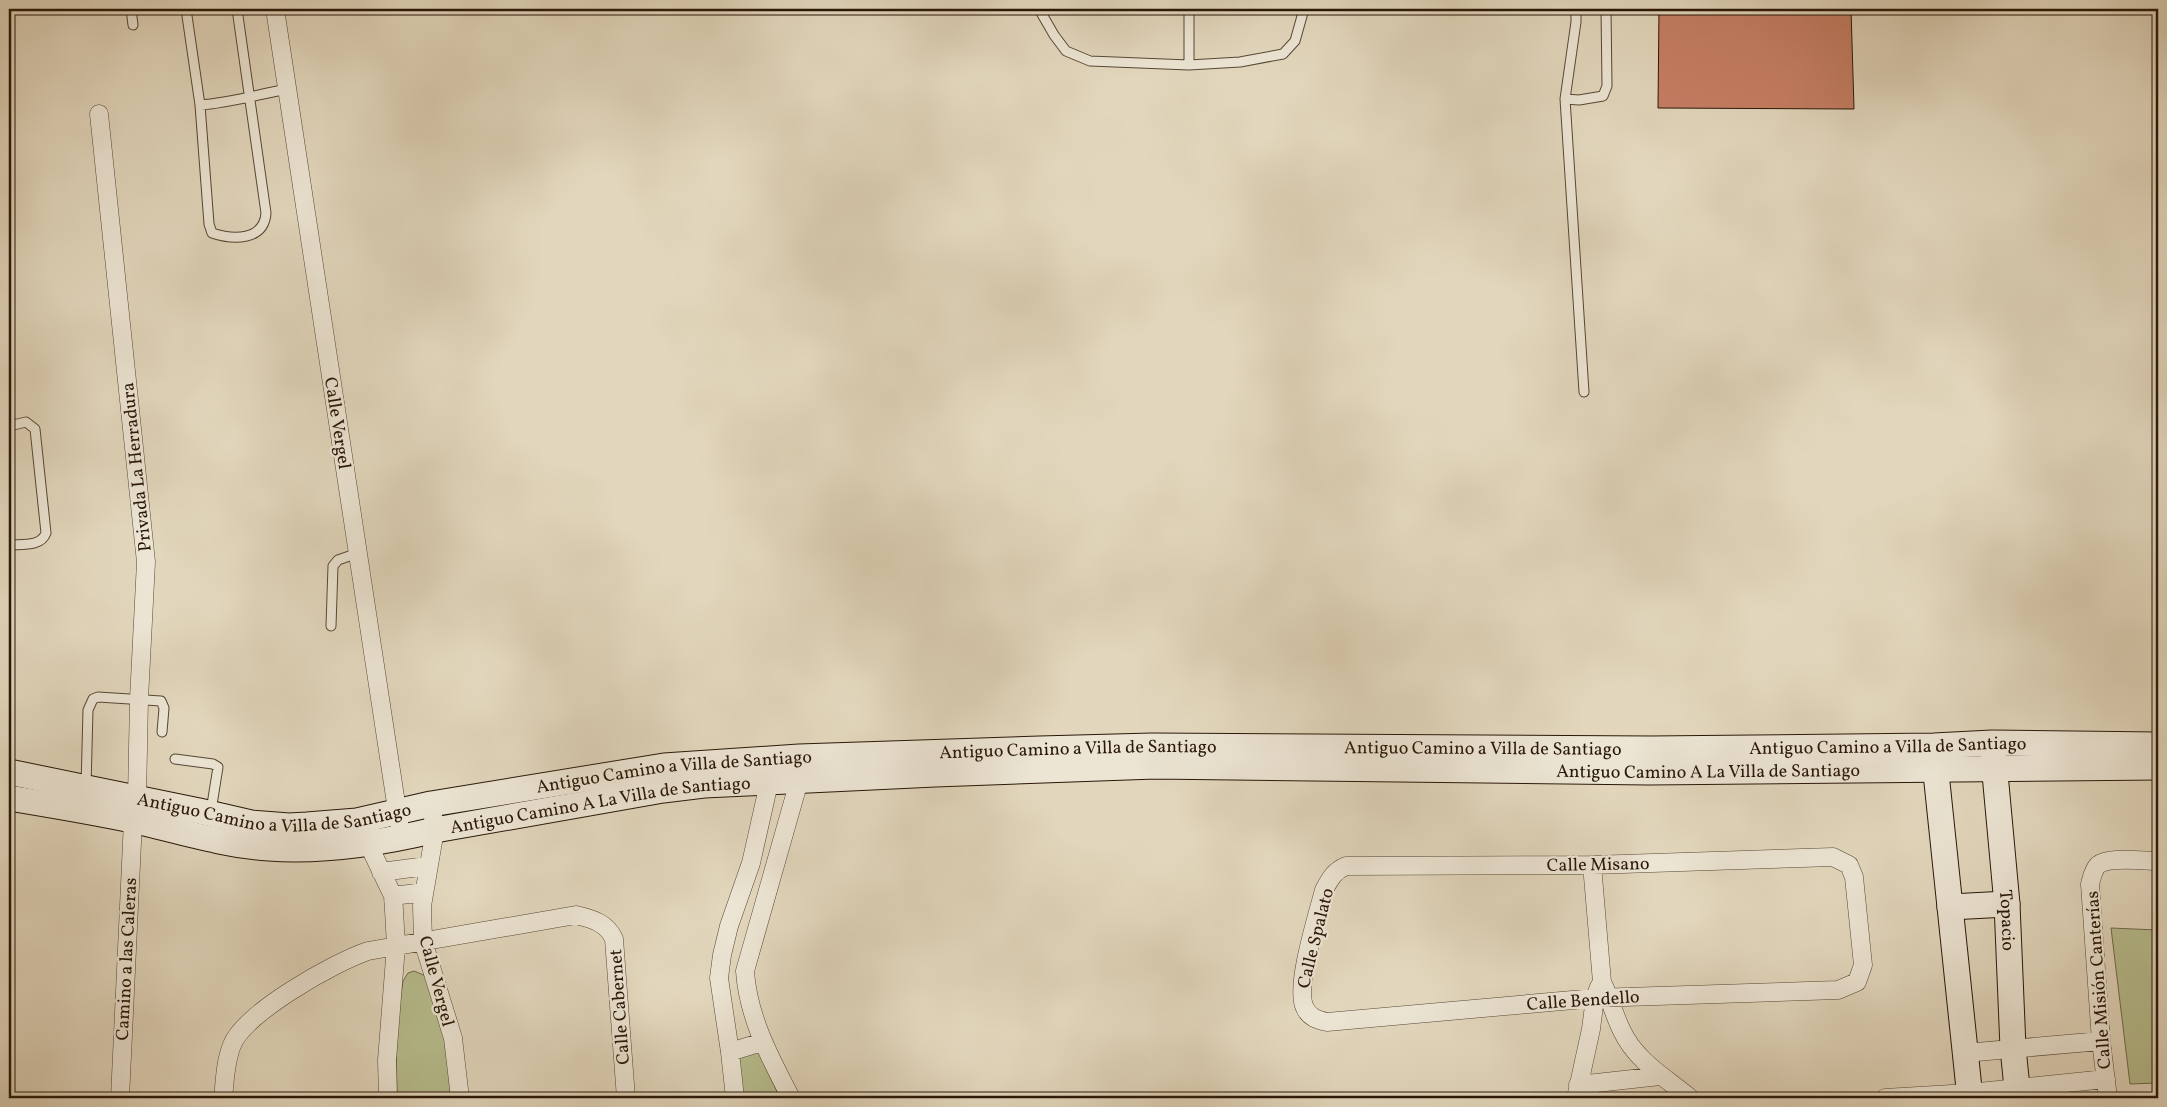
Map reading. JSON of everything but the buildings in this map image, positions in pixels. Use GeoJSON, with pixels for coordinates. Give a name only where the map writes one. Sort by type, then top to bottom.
{"type":"FeatureCollection","features":[{"type":"Feature","properties":{"kind":"street","name":"Calle Vergel"},"geometry":{"type":"LineString","coordinates":[[275,9],[402,838]]}},
{"type":"Feature","properties":{"kind":"street","name":"Privada La Herradura"},"geometry":{"type":"LineString","coordinates":[[99,114],[146,562],[135,809]]}},
{"type":"Feature","properties":{"kind":"street","name":"Antiguo Camino a Villa de Santiago"},"geometry":{"type":"LineString","coordinates":[[1934,758],[1992,743],[2158,745]]}},
{"type":"Feature","properties":{"kind":"street","name":"Topacio"},"geometry":{"type":"LineString","coordinates":[[1992,743],[2007,904],[2013,1048],[2018,1094]]}},
{"type":"Feature","properties":{"kind":"street","name":"Antiguo Camino A La Villa de Santiago"},"geometry":{"type":"LineString","coordinates":[[9,798],[135,809],[269,848],[323,848],[402,838],[435,830],[663,790],[704,785],[769,771],[799,769],[1155,766],[1649,772],[1934,758],[1994,768],[2158,767]]}},
{"type":"Feature","properties":{"kind":"street"},"geometry":{"type":"LineString","coordinates":[[1934,758],[1970,1096]]}},
{"type":"Feature","properties":{"kind":"street","name":"Antiguo Camino a Villa de Santiago"},"geometry":{"type":"LineString","coordinates":[[9,772],[86,788],[135,809],[210,814],[251,823],[289,826],[357,821],[431,804],[664,766],[702,762],[769,771]]}},
{"type":"Feature","properties":{"kind":"street"},"geometry":{"type":"LineString","coordinates":[[791,1098],[762,1042],[746,985],[745,971],[799,769]]}},
{"type":"Feature","properties":{"kind":"street"},"geometry":{"type":"LineString","coordinates":[[735,1098],[719,978],[729,926],[751,863],[769,771]]}},
{"type":"Feature","properties":{"kind":"street","name":"Calle Vergel"},"geometry":{"type":"LineString","coordinates":[[431,804],[435,830],[422,906],[423,941],[453,1038],[460,1098]]}},
{"type":"Feature","properties":{"kind":"street","name":"Camino a las Caleras"},"geometry":{"type":"LineString","coordinates":[[120,1098],[135,809]]}},
{"type":"Feature","properties":{"kind":"street","name":"Calle Vergel"},"geometry":{"type":"LineString","coordinates":[[357,821],[392,896],[396,946],[387,1060],[388,1098]]}},
{"type":"Feature","properties":{"kind":"street","name":"Calle Misano"},"geometry":{"type":"LineString","coordinates":[[1346,866],[1592,865],[1833,857],[1849,865],[1854,877],[1863,965],[1857,982]]}},
{"type":"Feature","properties":{"kind":"street","name":"Calle Misión Canterías"},"geometry":{"type":"LineString","coordinates":[[2108,1098],[2101,1041],[2090,884],[2093,872],[2099,864],[2110,860],[2158,861]]}},
{"type":"Feature","properties":{"kind":"street"},"geometry":{"type":"LineString","coordinates":[[1592,865],[1602,992],[1591,1029],[1577,1092],[1660,1076]]}},
{"type":"Feature","properties":{"kind":"street"},"geometry":{"type":"LineString","coordinates":[[381,872],[428,866]]}},
{"type":"Feature","properties":{"kind":"street","name":"Calle Spalato"},"geometry":{"type":"LineString","coordinates":[[1310,1016],[1304,1008],[1301,986],[1324,890],[1330,878],[1338,869],[1346,866]]}},
{"type":"Feature","properties":{"kind":"street"},"geometry":{"type":"LineString","coordinates":[[392,896],[424,892]]}},
{"type":"Feature","properties":{"kind":"street"},"geometry":{"type":"LineString","coordinates":[[1950,907],[2007,904]]}},
{"type":"Feature","properties":{"kind":"street","name":"Calle Cabernet"},"geometry":{"type":"LineString","coordinates":[[423,941],[576,915],[592,919],[610,931],[614,939],[626,1098]]}},
{"type":"Feature","properties":{"kind":"street"},"geometry":{"type":"LineString","coordinates":[[223,1098],[226,1070],[232,1045],[238,1033],[251,1019],[328,968],[348,958],[368,951],[423,941]]}},
{"type":"Feature","properties":{"kind":"street","name":"Calle Bendello"},"geometry":{"type":"LineString","coordinates":[[1310,1016],[1327,1022],[1602,992],[1838,990],[1857,982]]}},
{"type":"Feature","properties":{"kind":"street"},"geometry":{"type":"LineString","coordinates":[[1602,992],[1634,1050],[1660,1076],[1690,1098]]}},
{"type":"Feature","properties":{"kind":"street"},"geometry":{"type":"LineString","coordinates":[[1965,1053],[2101,1041]]}},
{"type":"Feature","properties":{"kind":"street"},"geometry":{"type":"LineString","coordinates":[[730,1052],[762,1042]]}},
{"type":"Feature","properties":{"kind":"street"},"geometry":{"type":"LineString","coordinates":[[1884,1098],[2018,1094],[2106,1079]]}},
{"type":"Feature","properties":{"kind":"lane"},"geometry":{"type":"LineString","coordinates":[[131,9],[133,25]]}},
{"type":"Feature","properties":{"kind":"lane"},"geometry":{"type":"LineString","coordinates":[[186,9],[200,105],[209,224],[212,233],[224,236],[253,235],[260,231],[265,223],[266,213],[238,9]]}},
{"type":"Feature","properties":{"kind":"lane"},"geometry":{"type":"LineString","coordinates":[[1039,9],[1066,51],[1090,61],[1189,65],[1240,62],[1283,54],[1295,41],[1304,9]]}},
{"type":"Feature","properties":{"kind":"lane"},"geometry":{"type":"LineString","coordinates":[[1189,9],[1189,65]]}},
{"type":"Feature","properties":{"kind":"lane"},"geometry":{"type":"LineString","coordinates":[[1576,9],[1576,22],[1565,99],[1584,392]]}},
{"type":"Feature","properties":{"kind":"lane"},"geometry":{"type":"LineString","coordinates":[[1565,99],[1579,100],[1603,96],[1607,86],[1606,9]]}},
{"type":"Feature","properties":{"kind":"lane"},"geometry":{"type":"LineString","coordinates":[[200,105],[218,104],[288,89]]}},
{"type":"Feature","properties":{"kind":"lane"},"geometry":{"type":"LineString","coordinates":[[9,426],[26,422],[35,428],[46,533],[40,543],[9,544]]}},
{"type":"Feature","properties":{"kind":"lane"},"geometry":{"type":"LineString","coordinates":[[331,626],[333,566],[338,560],[358,553]]}},
{"type":"Feature","properties":{"kind":"lane"},"geometry":{"type":"LineString","coordinates":[[86,788],[88,720],[91,701],[98,697],[162,701],[164,708],[162,732]]}},
{"type":"Feature","properties":{"kind":"lane"},"geometry":{"type":"LineString","coordinates":[[175,759],[214,764],[218,767],[210,814]]}},
{"type":"Feature","properties":{"kind":"green space"},"geometry":{"type":"Polygon","coordinates":[[[2111,928],[2158,930],[2158,1083],[2130,1084],[2111,928]]]}},
{"type":"Feature","properties":{"kind":"green space"},"geometry":{"type":"Polygon","coordinates":[[[414,971],[426,976],[447,1042],[451,1098],[397,1098],[396,1029],[403,981],[408,973],[414,971]]]}},
{"type":"Feature","properties":{"kind":"green space"},"geometry":{"type":"Polygon","coordinates":[[[754,1051],[759,1053],[780,1098],[741,1098],[738,1061],[741,1056],[754,1051]]]}}]}
